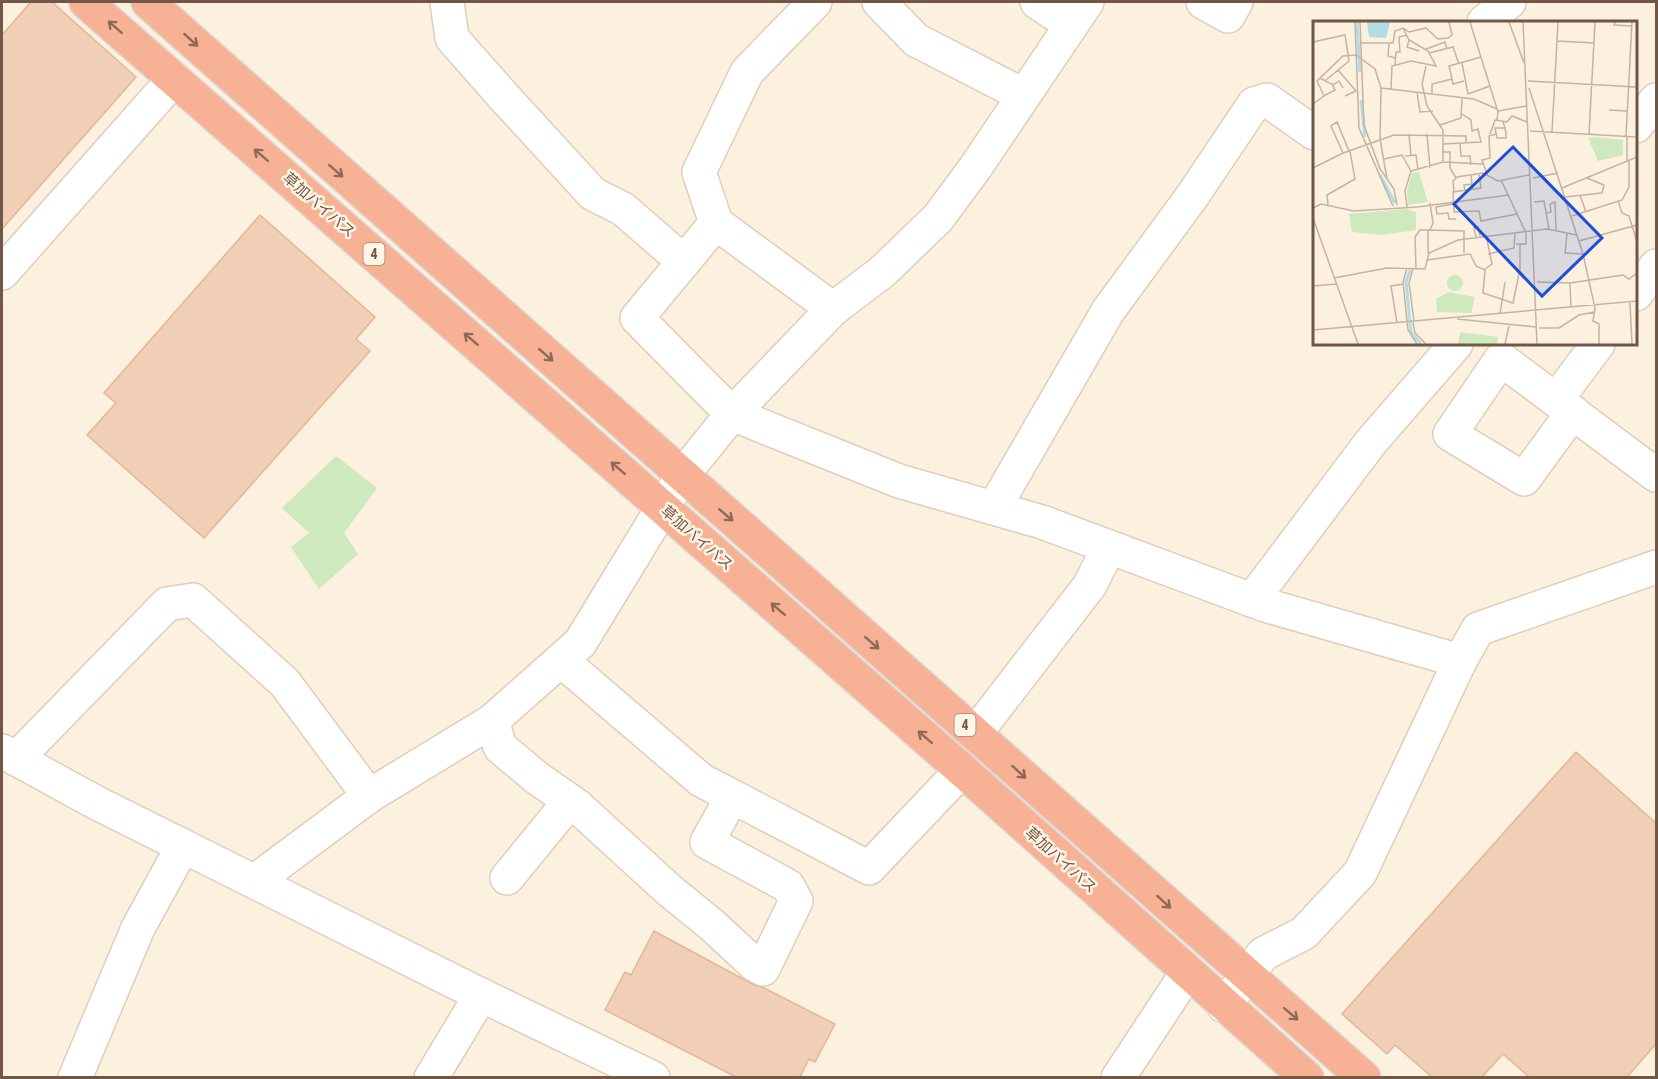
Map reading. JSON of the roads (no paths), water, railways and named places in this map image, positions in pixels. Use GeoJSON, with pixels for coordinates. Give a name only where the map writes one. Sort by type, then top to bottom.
{"type":"FeatureCollection","features":[{"type":"Feature","properties":{"kind":"highway","name":"草加バイパス"},"geometry":{"type":"LineString","coordinates":[[86,2],[962,770],[1224,1006],[1307,1077]]}},
{"type":"Feature","properties":{"kind":"highway","name":"4"},"geometry":{"type":"LineString","coordinates":[[148,2],[1246,976],[1364,1077]]}},
{"type":"Feature","properties":{"kind":"street"},"geometry":{"type":"LineString","coordinates":[[447,2],[452,38],[541,138],[593,194],[623,209],[684,262]]}},
{"type":"Feature","properties":{"kind":"street"},"geometry":{"type":"LineString","coordinates":[[815,2],[747,72],[699,172],[716,223],[833,309]]}},
{"type":"Feature","properties":{"kind":"street"},"geometry":{"type":"LineString","coordinates":[[879,2],[916,40],[1023,95]]}},
{"type":"Feature","properties":{"kind":"street"},"geometry":{"type":"LineString","coordinates":[[255,881],[369,796],[492,721],[580,643],[661,507],[682,476],[732,414],[833,309],[882,272],[938,218],[975,168],[1079,13],[1037,2]]}},
{"type":"Feature","properties":{"kind":"street"},"geometry":{"type":"LineString","coordinates":[[1203,2],[1228,16],[1236,2]]}},
{"type":"Feature","properties":{"kind":"street"},"geometry":{"type":"LineString","coordinates":[[1485,21],[1509,2]]}},
{"type":"Feature","properties":{"kind":"street"},"geometry":{"type":"LineString","coordinates":[[2,273],[174,79]]}},
{"type":"Feature","properties":{"kind":"street"},"geometry":{"type":"LineString","coordinates":[[994,508],[1108,311],[1254,104],[1267,100],[1313,132]]}},
{"type":"Feature","properties":{"kind":"street"},"geometry":{"type":"LineString","coordinates":[[1637,124],[1656,100]]}},
{"type":"Feature","properties":{"kind":"street"},"geometry":{"type":"LineString","coordinates":[[716,223],[637,318],[732,414],[899,481],[1042,522],[1252,600],[1460,661]]}},
{"type":"Feature","properties":{"kind":"street"},"geometry":{"type":"LineString","coordinates":[[1637,291],[1656,266]]}},
{"type":"Feature","properties":{"kind":"street"},"geometry":{"type":"LineString","coordinates":[[1252,600],[1371,442],[1454,345]]}},
{"type":"Feature","properties":{"kind":"street"},"geometry":{"type":"LineString","coordinates":[[1597,345],[1564,406],[1656,475]]}},
{"type":"Feature","properties":{"kind":"street"},"geometry":{"type":"LineString","coordinates":[[975,734],[1090,585],[1109,546]]}},
{"type":"Feature","properties":{"kind":"street"},"geometry":{"type":"LineString","coordinates":[[1224,1006],[1263,954],[1304,933],[1359,873],[1460,661],[1478,629],[1650,578]]}},
{"type":"Feature","properties":{"kind":"street"},"geometry":{"type":"LineString","coordinates":[[369,796],[285,683],[193,600],[167,604],[9,755],[183,846],[481,995],[653,1077]]}},
{"type":"Feature","properties":{"kind":"street"},"geometry":{"type":"LineString","coordinates":[[562,661],[701,780],[869,868],[962,770]]}},
{"type":"Feature","properties":{"kind":"street"},"geometry":{"type":"LineString","coordinates":[[492,721],[500,747],[570,801],[754,964],[763,969],[796,901],[788,886],[707,842],[732,797]]}},
{"type":"Feature","properties":{"kind":"street"},"geometry":{"type":"LineString","coordinates":[[507,878],[570,801]]}},
{"type":"Feature","properties":{"kind":"street"},"geometry":{"type":"LineString","coordinates":[[75,1077],[138,928],[183,846]]}},
{"type":"Feature","properties":{"kind":"street"},"geometry":{"type":"LineString","coordinates":[[1118,1077],[1187,973]]}},
{"type":"Feature","properties":{"kind":"street"},"geometry":{"type":"LineString","coordinates":[[430,1077],[481,995]]}}]}
